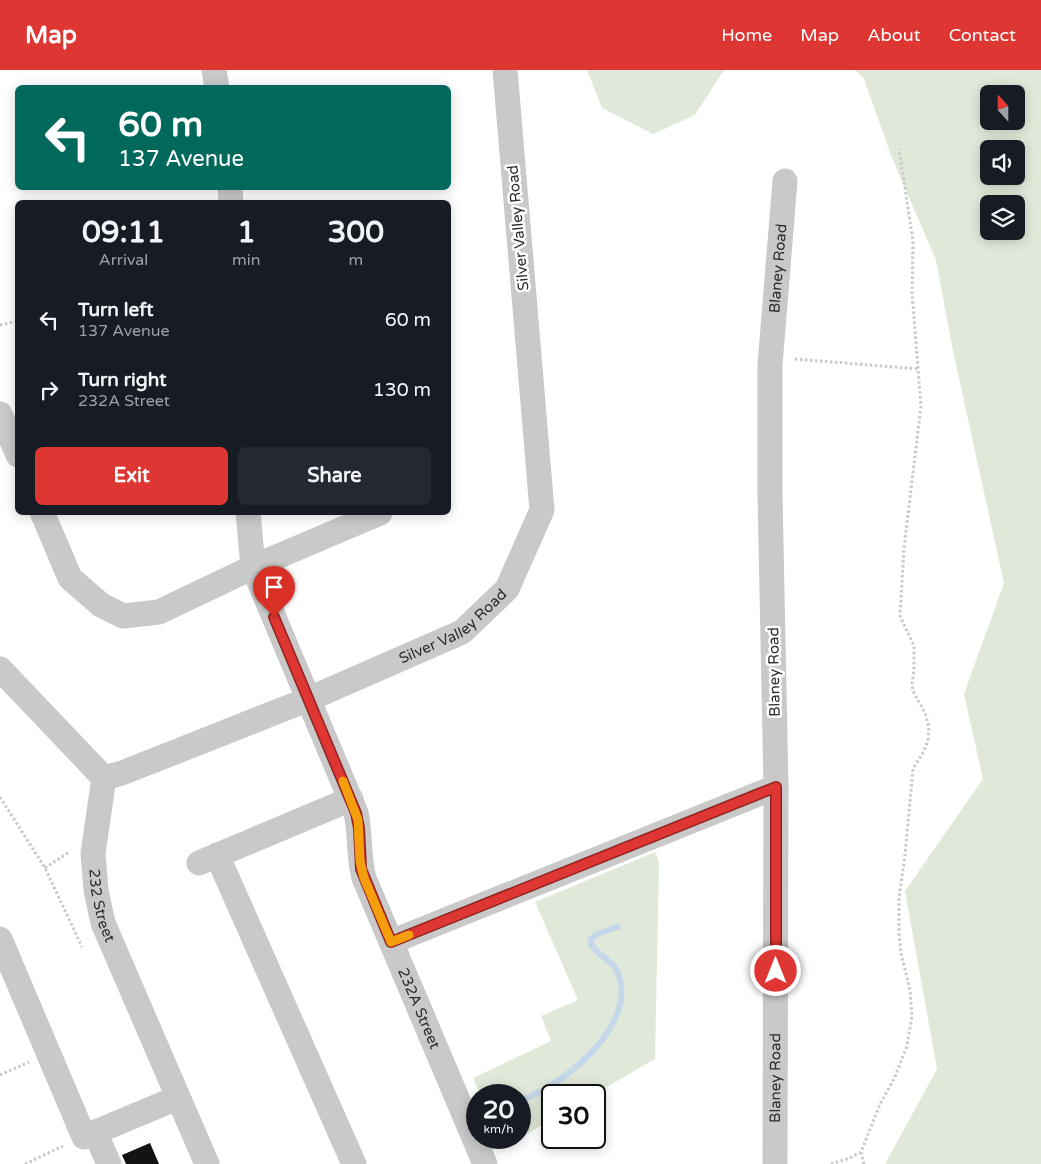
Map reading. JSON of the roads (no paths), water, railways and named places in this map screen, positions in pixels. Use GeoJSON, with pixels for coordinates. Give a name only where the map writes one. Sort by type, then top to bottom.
{"type":"FeatureCollection","features":[{"type":"Feature","properties":{"kind":"street"},"geometry":{"type":"LineString","coordinates":[[214,70],[216,85]]}},
{"type":"Feature","properties":{"kind":"street","name":"Silver Valley Road"},"geometry":{"type":"LineString","coordinates":[[104,778],[122,774],[309,699],[462,632],[507,589],[542,510],[505,70]]}},
{"type":"Feature","properties":{"kind":"street","name":"Blaney Road"},"geometry":{"type":"LineString","coordinates":[[775,1164],[776,787],[770,504],[770,365],[786,181]]}},
{"type":"Feature","properties":{"kind":"street"},"geometry":{"type":"LineString","coordinates":[[0,414],[15,448]]}},
{"type":"Feature","properties":{"kind":"street"},"geometry":{"type":"LineString","coordinates":[[43,515],[70,578],[101,605],[123,616],[159,612],[253,566],[375,515]]}},
{"type":"Feature","properties":{"kind":"street","name":"232A Street"},"geometry":{"type":"LineString","coordinates":[[248,515],[253,566],[358,820],[361,869],[485,1164]]}},
{"type":"Feature","properties":{"kind":"street"},"geometry":{"type":"LineString","coordinates":[[0,669],[104,778]]}},
{"type":"Feature","properties":{"kind":"street","name":"232 Street"},"geometry":{"type":"LineString","coordinates":[[104,778],[93,853],[96,890],[103,923],[207,1164]]}},
{"type":"Feature","properties":{"kind":"street"},"geometry":{"type":"LineString","coordinates":[[391,942],[776,787]]}},
{"type":"Feature","properties":{"kind":"street"},"geometry":{"type":"LineString","coordinates":[[351,800],[208,859],[354,1164]]}},
{"type":"Feature","properties":{"kind":"street"},"geometry":{"type":"LineString","coordinates":[[0,939],[48,1054],[90,1135],[109,1164]]}},
{"type":"Feature","properties":{"kind":"street"},"geometry":{"type":"LineString","coordinates":[[90,1135],[177,1098]]}},
{"type":"Feature","properties":{"kind":"waterway"},"geometry":{"type":"LineString","coordinates":[[531,1096],[558,1081],[577,1066],[609,1031],[618,1011],[622,991],[617,971],[611,963],[594,949],[590,940],[597,934],[618,927]]}}]}
